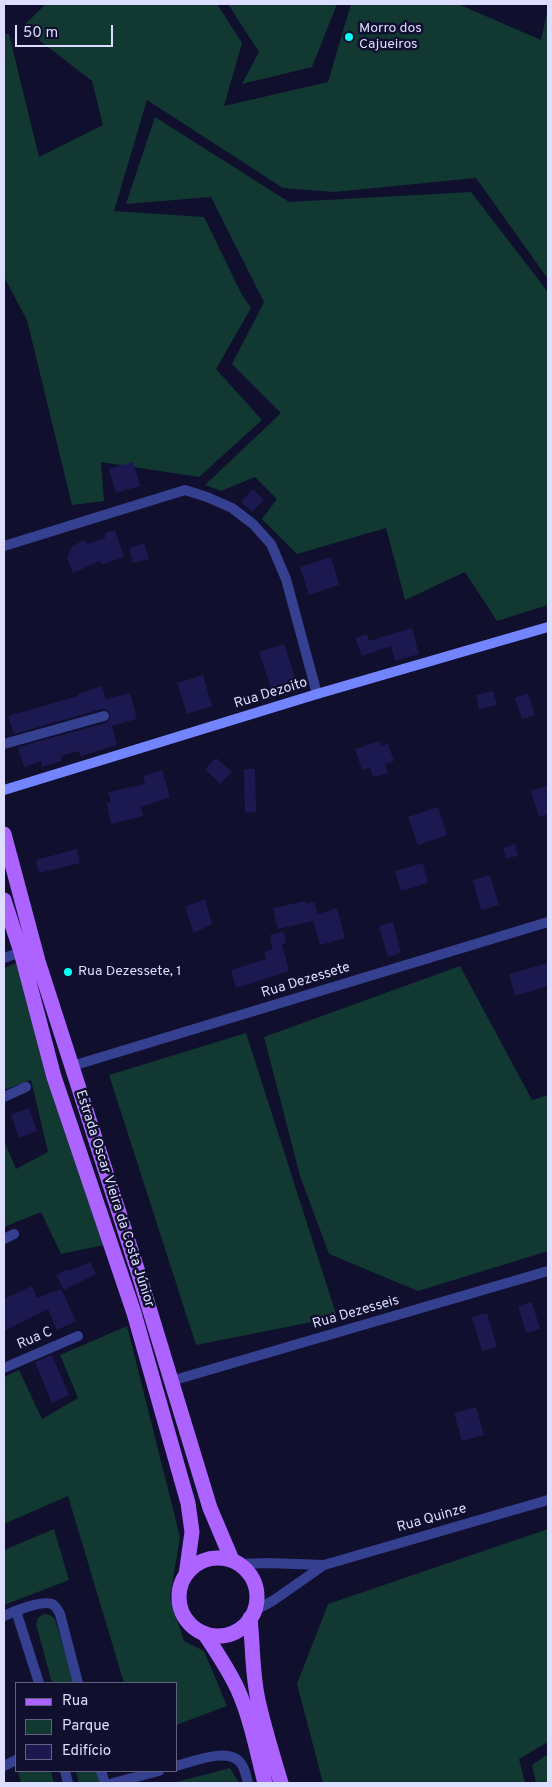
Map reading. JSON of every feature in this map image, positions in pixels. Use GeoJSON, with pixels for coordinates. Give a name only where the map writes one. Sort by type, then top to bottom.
{"type":"FeatureCollection","features":[{"type":"Feature","properties":{"kind":"main road","name":"Rua Dezoito"},"geometry":{"type":"LineString","coordinates":[[4,790],[317,694],[548,627]]}},
{"type":"Feature","properties":{"kind":"main road","name":"Estrada Oscar Vieira da Costa Júnior"},"geometry":{"type":"LineString","coordinates":[[4,834],[38,961],[140,1278],[210,1508],[236,1562]]}},
{"type":"Feature","properties":{"kind":"main road","name":"Estrada Oscar Vieira da Costa Júnior"},"geometry":{"type":"LineString","coordinates":[[5,907],[21,952],[54,1077],[134,1313],[188,1503],[192,1532],[186,1575]]}},
{"type":"Feature","properties":{"kind":"main road"},"geometry":{"type":"LineString","coordinates":[[265,1783],[238,1689],[204,1633],[189,1623],[181,1608],[180,1591],[186,1575],[192,1568],[207,1559],[216,1558],[236,1562],[252,1577],[255,1585],[256,1602],[252,1615],[254,1671],[258,1700],[281,1783]]}},
{"type":"Feature","properties":{"kind":"main road"},"geometry":{"type":"LineString","coordinates":[[204,1633],[221,1636],[229,1634],[244,1625],[252,1615]]}},
{"type":"Feature","properties":{"kind":"street"},"geometry":{"type":"LineString","coordinates":[[4,546],[186,490],[232,508],[253,524],[271,544],[286,579],[317,694]]}},
{"type":"Feature","properties":{"kind":"street"},"geometry":{"type":"LineString","coordinates":[[4,744],[104,716]]}},
{"type":"Feature","properties":{"kind":"street","name":"Rua Dezessete"},"geometry":{"type":"LineString","coordinates":[[72,1066],[548,922]]}},
{"type":"Feature","properties":{"kind":"street"},"geometry":{"type":"LineString","coordinates":[[4,958],[21,952]]}},
{"type":"Feature","properties":{"kind":"street"},"geometry":{"type":"LineString","coordinates":[[4,1097],[26,1088]]}},
{"type":"Feature","properties":{"kind":"street","name":"Rua Dezesseis"},"geometry":{"type":"LineString","coordinates":[[171,1381],[548,1271]]}},
{"type":"Feature","properties":{"kind":"street","name":"Rua C"},"geometry":{"type":"LineString","coordinates":[[4,1368],[78,1336]]}},
{"type":"Feature","properties":{"kind":"street","name":"Rua Quinze"},"geometry":{"type":"LineString","coordinates":[[236,1562],[324,1565],[548,1500]]}},
{"type":"Feature","properties":{"kind":"street","name":"Rua Quinze"},"geometry":{"type":"LineString","coordinates":[[252,1615],[324,1565]]}},
{"type":"Feature","properties":{"kind":"street"},"geometry":{"type":"LineString","coordinates":[[4,1616],[16,1610],[44,1603],[52,1604],[57,1608],[78,1682]]}},
{"type":"Feature","properties":{"kind":"street"},"geometry":{"type":"LineString","coordinates":[[16,1610],[39,1682]]}},
{"type":"Feature","properties":{"kind":"street"},"geometry":{"type":"LineString","coordinates":[[178,1765],[215,1756],[233,1757],[239,1760],[244,1768],[248,1783]]}},
{"type":"Feature","properties":{"kind":"street"},"geometry":{"type":"LineString","coordinates":[[113,1783],[155,1772]]}},
{"type":"Feature","properties":{"kind":"green space"},"geometry":{"type":"Polygon","coordinates":[[[46,4],[217,4],[242,43],[224,106],[328,82],[351,4],[458,4],[541,40],[548,8],[548,279],[476,178],[334,192],[283,188],[147,100],[114,211],[204,217],[242,295],[251,308],[216,369],[262,420],[199,477],[101,462],[104,501],[72,505],[27,320],[4,277],[4,34],[9,34],[39,157],[103,125],[92,81],[22,27],[46,4]]]}},
{"type":"Feature","properties":{"kind":"green space"},"geometry":{"type":"Polygon","coordinates":[[[228,4],[337,4],[312,67],[242,84],[259,52],[228,4]]]}},
{"type":"Feature","properties":{"kind":"green space"},"geometry":{"type":"Polygon","coordinates":[[[155,117],[289,202],[471,192],[548,292],[548,605],[497,621],[465,572],[405,600],[386,528],[297,554],[262,519],[277,499],[255,477],[221,491],[205,485],[281,413],[232,364],[264,302],[211,197],[126,204],[155,117]]]}},
{"type":"Feature","properties":{"kind":"green space"},"geometry":{"type":"Polygon","coordinates":[[[16,963],[104,1245],[61,1254],[41,1212],[4,1227],[4,1141],[16,1169],[48,1152],[31,1080],[4,1090],[4,968],[16,963]]]}},
{"type":"Feature","properties":{"kind":"green space"},"geometry":{"type":"Polygon","coordinates":[[[460,966],[532,1100],[548,1095],[548,1251],[418,1291],[329,1254],[300,1176],[264,1037],[460,966]]]}},
{"type":"Feature","properties":{"kind":"green space"},"geometry":{"type":"Polygon","coordinates":[[[246,1033],[337,1317],[196,1345],[109,1075],[246,1033]]]}},
{"type":"Feature","properties":{"kind":"green space"},"geometry":{"type":"Polygon","coordinates":[[[127,1326],[180,1537],[170,1598],[184,1641],[204,1651],[227,1706],[178,1724],[178,1682],[124,1682],[68,1496],[4,1524],[4,1377],[19,1370],[42,1419],[78,1398],[60,1355],[127,1326]]]}},
{"type":"Feature","properties":{"kind":"green space"},"geometry":{"type":"Polygon","coordinates":[[[54,1529],[69,1580],[4,1605],[4,1550],[54,1529]]]}},
{"type":"Feature","properties":{"kind":"green space"},"geometry":{"type":"Polygon","coordinates":[[[548,1529],[548,1742],[519,1759],[525,1783],[323,1783],[297,1684],[328,1604],[548,1529]]]}},
{"type":"Feature","properties":{"kind":"green space"},"geometry":{"type":"Polygon","coordinates":[[[44,1614],[50,1615],[55,1619],[74,1682],[52,1682],[36,1624],[38,1618],[44,1614]]]}},
{"type":"Feature","properties":{"kind":"green space"},"geometry":{"type":"Polygon","coordinates":[[[548,1754],[548,1783],[536,1783],[532,1765],[548,1754]]]}},
{"type":"Feature","properties":{"kind":"green space"},"geometry":{"type":"Polygon","coordinates":[[[230,1768],[239,1783],[173,1783],[230,1768]]]}},
{"type":"Feature","properties":{"kind":"green space"},"geometry":{"type":"Polygon","coordinates":[[[18,1772],[51,1772],[54,1783],[21,1783],[18,1772]]]}},
{"type":"Feature","properties":{"kind":"green space"},"geometry":{"type":"Polygon","coordinates":[[[76,1772],[100,1772],[104,1783],[79,1783],[76,1772]]]}},
{"type":"Feature","properties":{"kind":"building"},"geometry":{"type":"Polygon","coordinates":[[[133,462],[140,486],[116,493],[109,469],[133,462]]]}},
{"type":"Feature","properties":{"kind":"building"},"geometry":{"type":"Polygon","coordinates":[[[253,489],[264,500],[252,512],[241,502],[253,489]]]}},
{"type":"Feature","properties":{"kind":"building"},"geometry":{"type":"Polygon","coordinates":[[[115,530],[124,557],[101,565],[100,561],[73,573],[67,558],[72,546],[85,540],[87,544],[105,538],[105,533],[115,530]]]}},
{"type":"Feature","properties":{"kind":"building"},"geometry":{"type":"Polygon","coordinates":[[[144,543],[149,559],[133,563],[129,548],[144,543]]]}},
{"type":"Feature","properties":{"kind":"building"},"geometry":{"type":"Polygon","coordinates":[[[331,557],[339,585],[309,595],[300,567],[331,557]]]}},
{"type":"Feature","properties":{"kind":"building"},"geometry":{"type":"Polygon","coordinates":[[[412,628],[419,654],[395,661],[391,646],[362,656],[355,638],[367,634],[369,641],[412,628]]]}},
{"type":"Feature","properties":{"kind":"building"},"geometry":{"type":"Polygon","coordinates":[[[284,644],[297,684],[273,694],[259,652],[284,644]]]}},
{"type":"Feature","properties":{"kind":"building"},"geometry":{"type":"Polygon","coordinates":[[[203,675],[212,706],[187,714],[177,683],[203,675]]]}},
{"type":"Feature","properties":{"kind":"building"},"geometry":{"type":"Polygon","coordinates":[[[102,686],[106,699],[130,693],[137,719],[112,726],[117,745],[81,756],[78,751],[61,756],[62,761],[42,767],[41,761],[24,767],[18,747],[106,723],[110,718],[110,714],[102,709],[14,734],[8,716],[78,696],[78,694],[102,686]]]}},
{"type":"Feature","properties":{"kind":"building"},"geometry":{"type":"Polygon","coordinates":[[[493,691],[497,705],[479,709],[476,695],[493,691]]]}},
{"type":"Feature","properties":{"kind":"building"},"geometry":{"type":"Polygon","coordinates":[[[528,693],[535,715],[522,719],[515,698],[528,693]]]}},
{"type":"Feature","properties":{"kind":"building"},"geometry":{"type":"Polygon","coordinates":[[[380,741],[381,746],[388,744],[394,761],[385,764],[388,773],[373,777],[370,768],[362,770],[355,749],[380,741]]]}},
{"type":"Feature","properties":{"kind":"building"},"geometry":{"type":"Polygon","coordinates":[[[216,758],[232,772],[220,784],[205,769],[216,758]]]}},
{"type":"Feature","properties":{"kind":"building"},"geometry":{"type":"Polygon","coordinates":[[[244,769],[255,769],[256,812],[245,813],[244,769]]]}},
{"type":"Feature","properties":{"kind":"building"},"geometry":{"type":"Polygon","coordinates":[[[162,770],[170,797],[141,807],[143,816],[111,824],[107,803],[111,803],[108,792],[145,784],[143,776],[162,770]]]}},
{"type":"Feature","properties":{"kind":"building"},"geometry":{"type":"Polygon","coordinates":[[[548,785],[548,814],[539,817],[531,791],[548,785]]]}},
{"type":"Feature","properties":{"kind":"building"},"geometry":{"type":"Polygon","coordinates":[[[438,807],[447,835],[418,845],[408,817],[438,807]]]}},
{"type":"Feature","properties":{"kind":"building"},"geometry":{"type":"Polygon","coordinates":[[[515,844],[518,856],[506,858],[503,848],[515,844]]]}},
{"type":"Feature","properties":{"kind":"building"},"geometry":{"type":"Polygon","coordinates":[[[77,849],[80,863],[39,873],[36,860],[77,849]]]}},
{"type":"Feature","properties":{"kind":"building"},"geometry":{"type":"Polygon","coordinates":[[[423,863],[428,883],[401,891],[395,871],[423,863]]]}},
{"type":"Feature","properties":{"kind":"building"},"geometry":{"type":"Polygon","coordinates":[[[490,875],[499,905],[481,910],[473,880],[490,875]]]}},
{"type":"Feature","properties":{"kind":"building"},"geometry":{"type":"Polygon","coordinates":[[[205,899],[212,924],[194,933],[185,907],[205,899]]]}},
{"type":"Feature","properties":{"kind":"building"},"geometry":{"type":"Polygon","coordinates":[[[305,901],[306,904],[314,902],[318,914],[337,908],[345,938],[320,945],[313,921],[278,929],[273,908],[305,901]]]}},
{"type":"Feature","properties":{"kind":"building"},"geometry":{"type":"Polygon","coordinates":[[[393,922],[401,953],[388,957],[379,926],[393,922]]]}},
{"type":"Feature","properties":{"kind":"building"},"geometry":{"type":"Polygon","coordinates":[[[284,932],[286,943],[282,944],[289,971],[236,988],[231,970],[266,959],[264,952],[272,949],[270,935],[284,932]]]}},
{"type":"Feature","properties":{"kind":"building"},"geometry":{"type":"Polygon","coordinates":[[[548,963],[548,986],[515,996],[509,974],[548,963]]]}},
{"type":"Feature","properties":{"kind":"building"},"geometry":{"type":"Polygon","coordinates":[[[29,1108],[37,1131],[19,1138],[11,1115],[29,1108]]]}},
{"type":"Feature","properties":{"kind":"building"},"geometry":{"type":"Polygon","coordinates":[[[90,1262],[96,1274],[64,1290],[56,1275],[90,1262]]]}},
{"type":"Feature","properties":{"kind":"building"},"geometry":{"type":"Polygon","coordinates":[[[32,1286],[37,1298],[61,1289],[76,1321],[57,1330],[48,1309],[4,1331],[4,1299],[32,1286]]]}},
{"type":"Feature","properties":{"kind":"building"},"geometry":{"type":"Polygon","coordinates":[[[532,1302],[540,1329],[526,1333],[518,1306],[532,1302]]]}},
{"type":"Feature","properties":{"kind":"building"},"geometry":{"type":"Polygon","coordinates":[[[487,1313],[497,1347],[482,1351],[472,1317],[487,1313]]]}},
{"type":"Feature","properties":{"kind":"building"},"geometry":{"type":"Polygon","coordinates":[[[52,1355],[69,1395],[52,1403],[35,1362],[52,1355]]]}},
{"type":"Feature","properties":{"kind":"building"},"geometry":{"type":"Polygon","coordinates":[[[476,1407],[484,1435],[462,1441],[454,1413],[476,1407]]]}},
{"type":"Feature","properties":{"kind":"place","name":"Morro dos Cajueiros"},"geometry":{"type":"Point","coordinates":[349,37]}},
{"type":"Feature","properties":{"kind":"place","name":"Rua Dezessete, 1"},"geometry":{"type":"Point","coordinates":[68,972]}}]}
